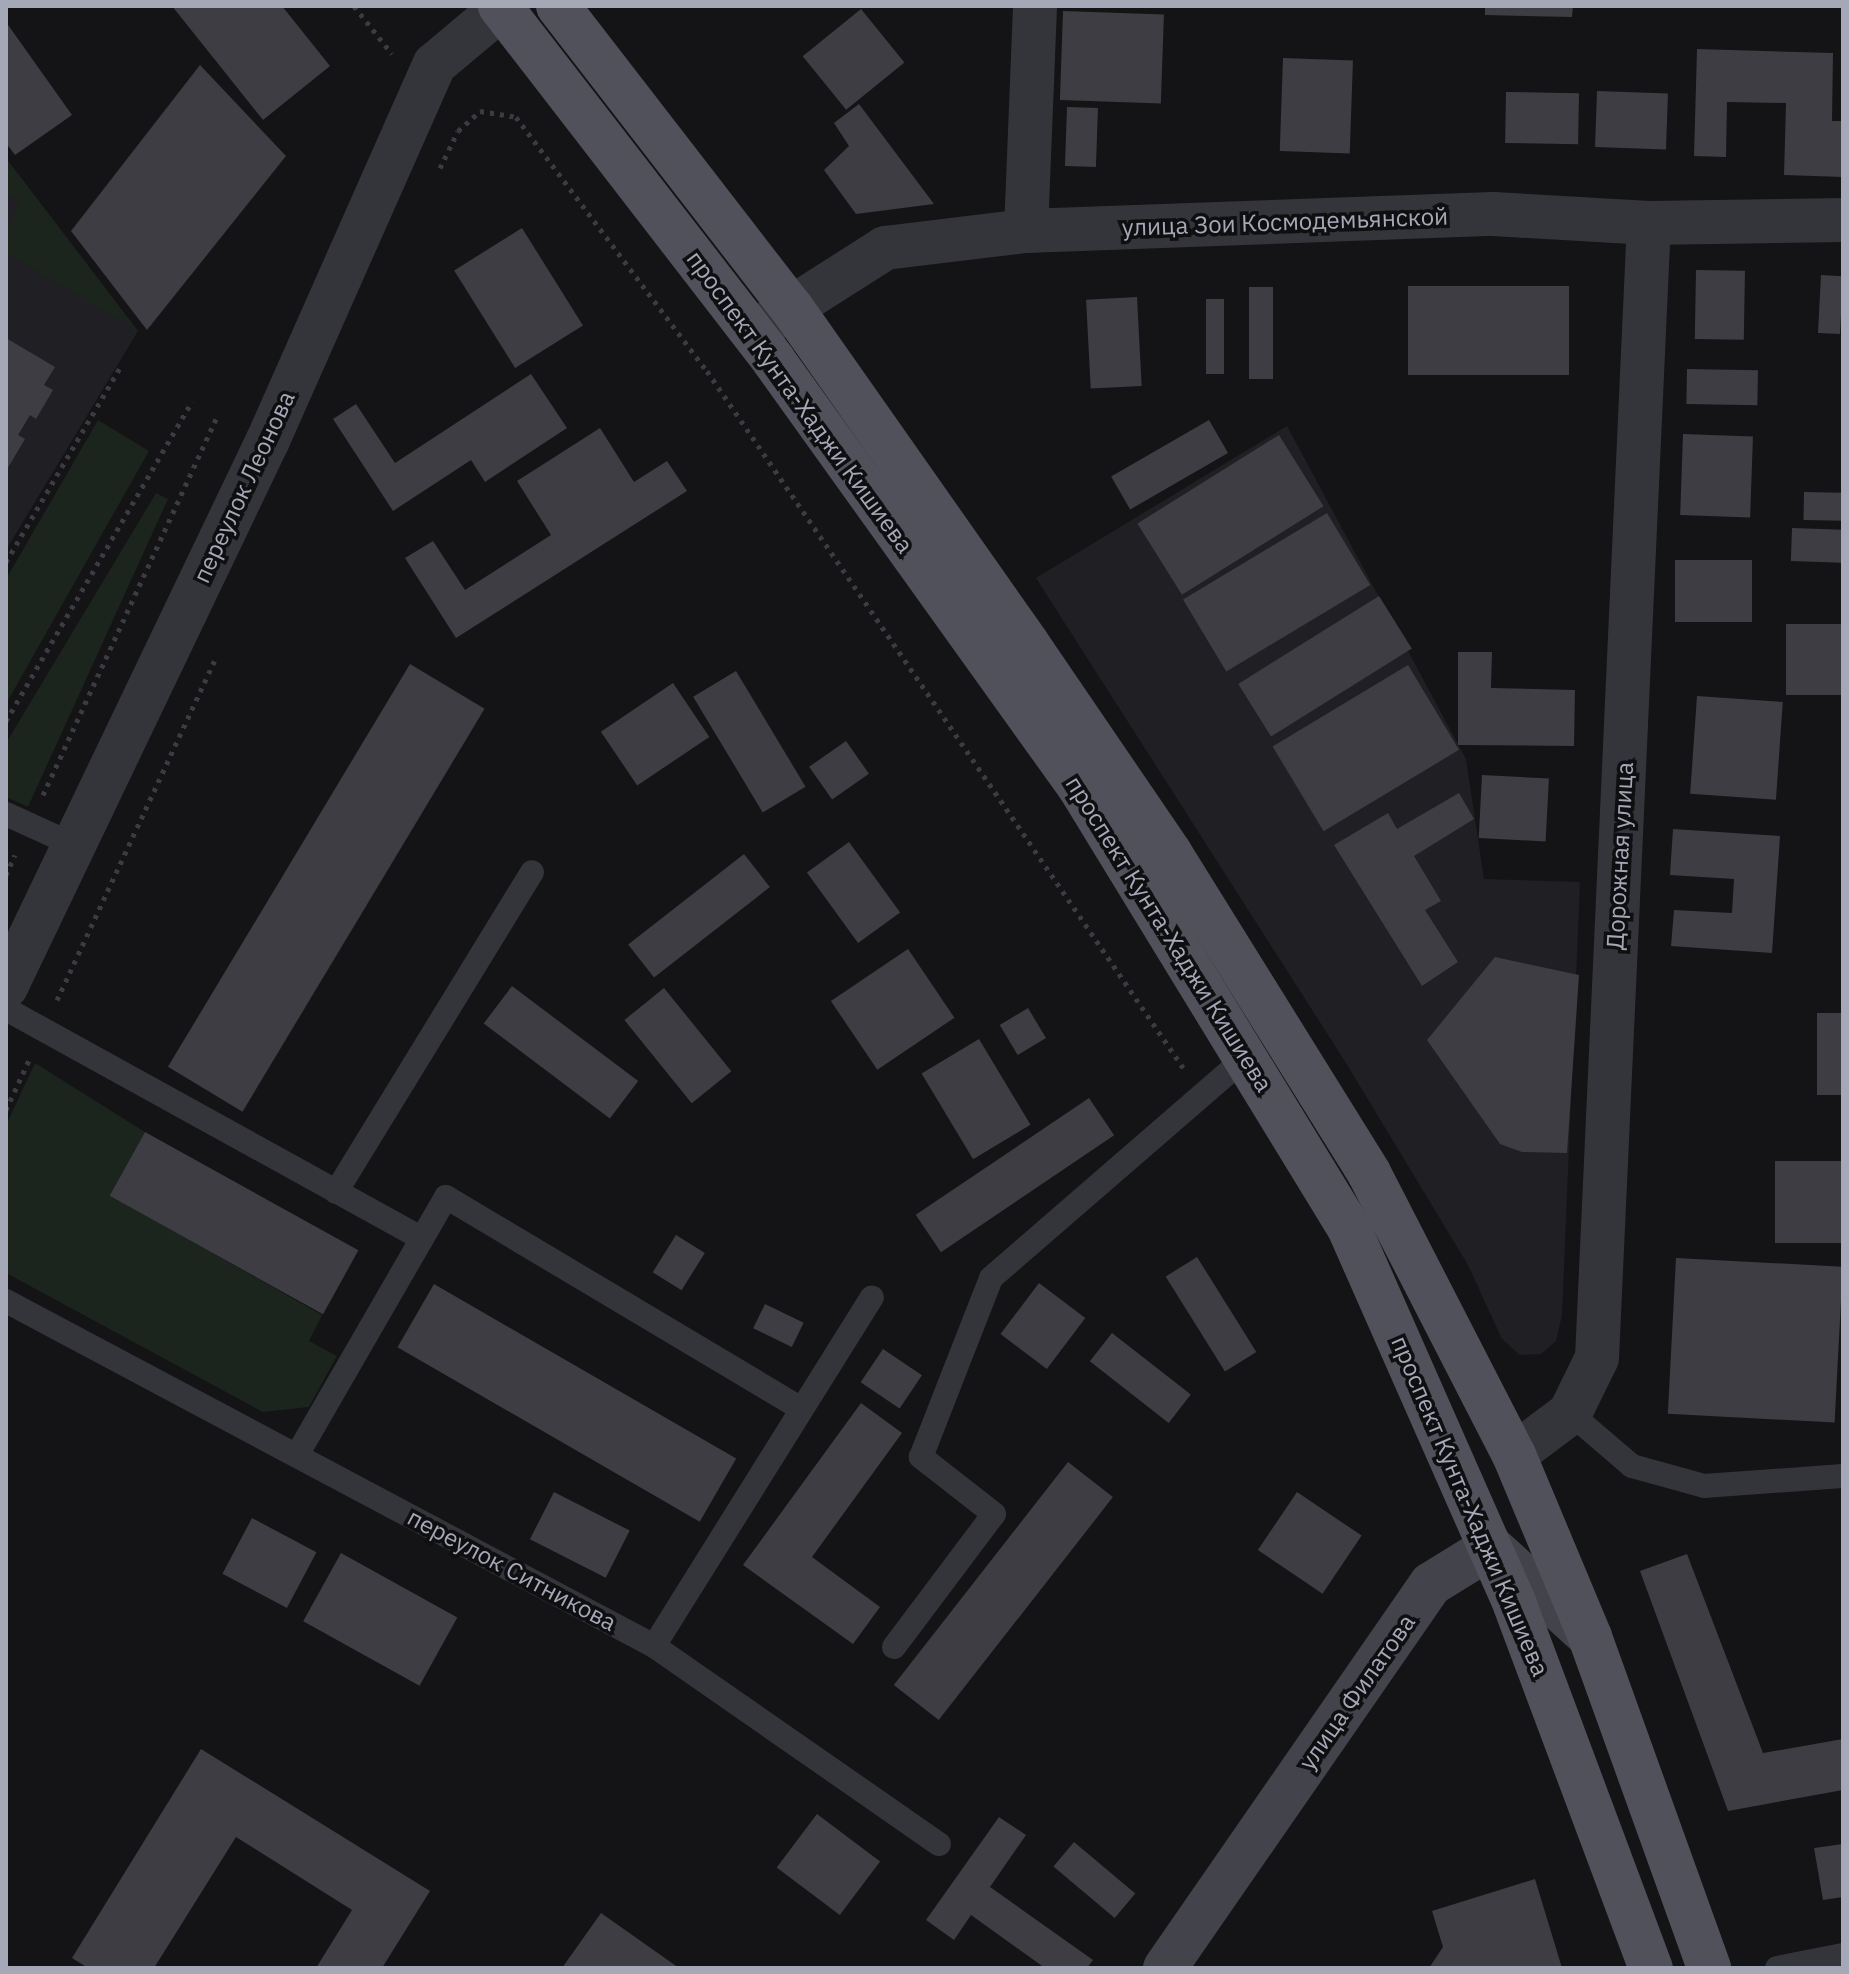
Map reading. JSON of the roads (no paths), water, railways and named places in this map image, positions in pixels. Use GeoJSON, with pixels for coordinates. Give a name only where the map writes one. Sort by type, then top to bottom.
{"type":"FeatureCollection","features":[{"type":"Feature","properties":{"kind":"main road","name":"проспект Кунта-Хаджи Кишиева"},"geometry":{"type":"LineString","coordinates":[[558,6],[791,307],[1170,853],[1369,1173],[1514,1455],[1590,1637],[1709,1968]]}},
{"type":"Feature","properties":{"kind":"main road","name":"проспект Кунта-Хаджи Кишиева"},"geometry":{"type":"LineString","coordinates":[[502,7],[752,333],[1080,788],[1349,1228],[1491,1547],[1651,1968]]}},
{"type":"Feature","properties":{"kind":"street"},"geometry":{"type":"LineString","coordinates":[[1026,231],[1035,6]]}},
{"type":"Feature","properties":{"kind":"street","name":"переулок Леонова"},"geometry":{"type":"LineString","coordinates":[[6,987],[268,440],[435,64],[502,7]]}},
{"type":"Feature","properties":{"kind":"street","name":"улица Зои Космодемьянской"},"geometry":{"type":"LineString","coordinates":[[752,333],[885,248],[1026,231],[1493,214],[1649,223],[1843,220]]}},
{"type":"Feature","properties":{"kind":"street","name":"Дорожная улица"},"geometry":{"type":"LineString","coordinates":[[1514,1455],[1570,1413],[1597,1358],[1649,223]]}},
{"type":"Feature","properties":{"kind":"street"},"geometry":{"type":"LineString","coordinates":[[1491,1547],[1590,1637]]}},
{"type":"Feature","properties":{"kind":"street","name":"улица Филатова"},"geometry":{"type":"LineString","coordinates":[[1165,1968],[1431,1584],[1491,1547]]}},
{"type":"Feature","properties":{"kind":"lane"},"geometry":{"type":"LineString","coordinates":[[6,814],[74,845]]}},
{"type":"Feature","properties":{"kind":"lane"},"geometry":{"type":"LineString","coordinates":[[336,1192],[532,872]]}},
{"type":"Feature","properties":{"kind":"lane"},"geometry":{"type":"LineString","coordinates":[[6,1009],[422,1239]]}},
{"type":"Feature","properties":{"kind":"lane"},"geometry":{"type":"LineString","coordinates":[[894,1647],[994,1514],[921,1457],[991,1278],[1246,1057]]}},
{"type":"Feature","properties":{"kind":"lane"},"geometry":{"type":"LineString","coordinates":[[297,1455],[446,1197],[798,1407]]}},
{"type":"Feature","properties":{"kind":"lane"},"geometry":{"type":"LineString","coordinates":[[654,1646],[798,1407],[872,1297]]}},
{"type":"Feature","properties":{"kind":"lane","name":"переулок Ситникова"},"geometry":{"type":"LineString","coordinates":[[6,1301],[654,1646],[939,1844]]}},
{"type":"Feature","properties":{"kind":"lane"},"geometry":{"type":"LineString","coordinates":[[1570,1413],[1632,1466],[1704,1486],[1843,1476]]}},
{"type":"Feature","properties":{"kind":"lane"},"geometry":{"type":"LineString","coordinates":[[1777,1968],[1843,1955]]}}]}
